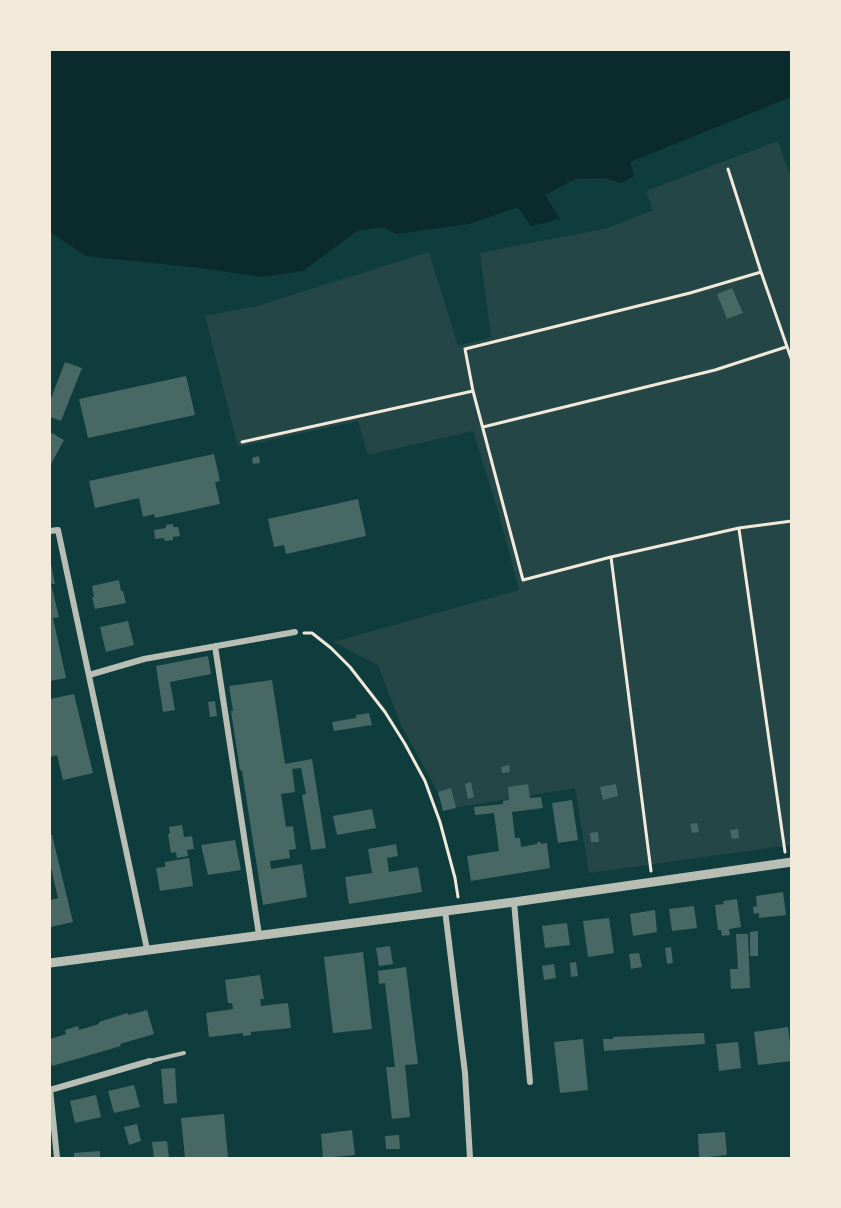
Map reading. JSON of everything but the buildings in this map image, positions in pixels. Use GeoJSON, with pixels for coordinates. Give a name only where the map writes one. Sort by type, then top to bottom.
{"type":"FeatureCollection","features":[{"type":"Feature","properties":{"kind":"street"},"geometry":{"type":"LineString","coordinates":[[50,531],[58,530],[147,949]]}},
{"type":"Feature","properties":{"kind":"street"},"geometry":{"type":"LineString","coordinates":[[89,675],[144,659],[295,632]]}},
{"type":"Feature","properties":{"kind":"street"},"geometry":{"type":"LineString","coordinates":[[215,646],[259,935]]}},
{"type":"Feature","properties":{"kind":"street"},"geometry":{"type":"LineString","coordinates":[[50,963],[789,863]]}},
{"type":"Feature","properties":{"kind":"street"},"geometry":{"type":"LineString","coordinates":[[514,902],[530,1082]]}},
{"type":"Feature","properties":{"kind":"street"},"geometry":{"type":"LineString","coordinates":[[445,910],[465,1073],[470,1158]]}},
{"type":"Feature","properties":{"kind":"street"},"geometry":{"type":"LineString","coordinates":[[57,1158],[50,1089],[150,1061]]}},
{"type":"Feature","properties":{"kind":"lane"},"geometry":{"type":"LineString","coordinates":[[150,1061],[184,1053]]}},
{"type":"Feature","properties":{"kind":"path"},"geometry":{"type":"LineString","coordinates":[[728,169],[792,361]]}},
{"type":"Feature","properties":{"kind":"path"},"geometry":{"type":"LineString","coordinates":[[761,272],[690,293],[465,349],[473,391],[523,580],[739,528],[792,521]]}},
{"type":"Feature","properties":{"kind":"path"},"geometry":{"type":"LineString","coordinates":[[483,428],[715,370],[786,347]]}},
{"type":"Feature","properties":{"kind":"path"},"geometry":{"type":"LineString","coordinates":[[243,442],[473,391]]}},
{"type":"Feature","properties":{"kind":"path"},"geometry":{"type":"LineString","coordinates":[[739,528],[789,863]]}},
{"type":"Feature","properties":{"kind":"path"},"geometry":{"type":"LineString","coordinates":[[611,557],[652,882]]}},
{"type":"Feature","properties":{"kind":"path"},"geometry":{"type":"LineString","coordinates":[[312,633],[350,667],[385,711],[420,772],[441,822],[460,908]]}},
{"type":"Feature","properties":{"kind":"shaded area"},"geometry":{"type":"Polygon","coordinates":[[[50,50],[791,50],[791,97],[630,162],[634,176],[622,183],[603,178],[575,179],[545,195],[560,219],[531,226],[518,207],[469,224],[397,234],[382,227],[357,231],[303,271],[261,277],[86,256],[50,232],[50,50]]]}},
{"type":"Feature","properties":{"kind":"shaded area"},"geometry":{"type":"Polygon","coordinates":[[[778,141],[792,180],[791,845],[589,873],[575,788],[447,809],[401,725],[378,665],[333,642],[519,590],[473,431],[368,455],[358,421],[238,447],[205,316],[257,306],[429,252],[458,346],[491,337],[480,253],[608,228],[653,210],[646,191],[778,141]]]}}]}
